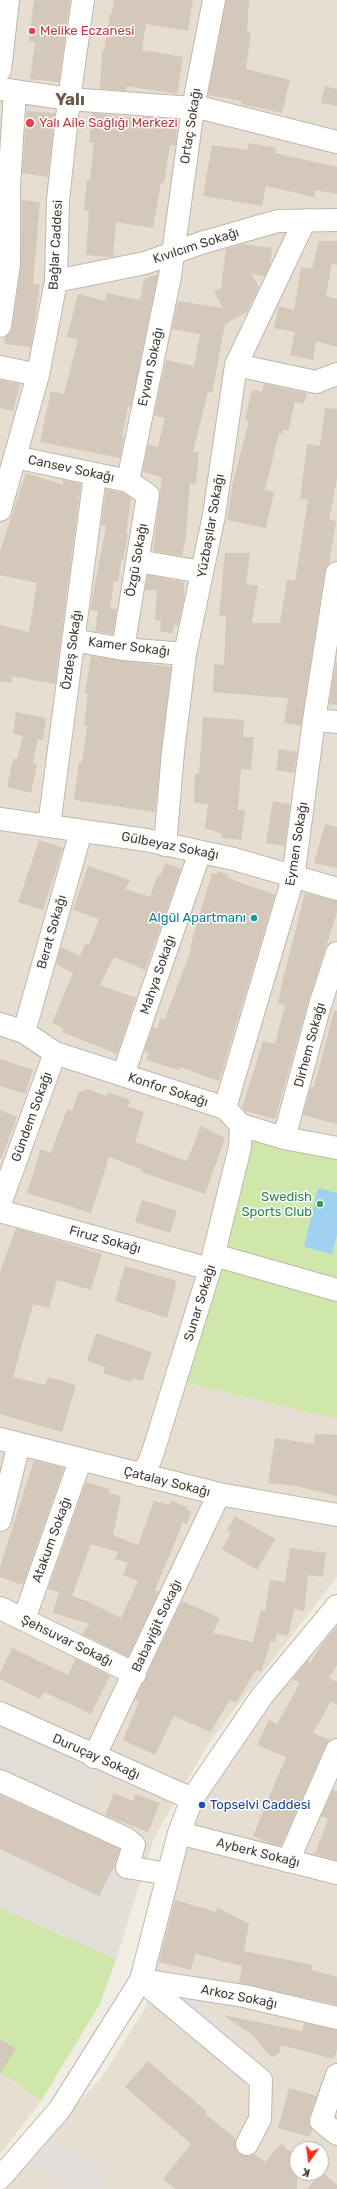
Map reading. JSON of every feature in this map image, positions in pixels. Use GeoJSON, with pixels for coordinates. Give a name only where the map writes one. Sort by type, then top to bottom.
{"type":"FeatureCollection","features":[{"type":"Feature","properties":{"kind":"street"},"geometry":{"type":"LineString","coordinates":[[0,70],[8,0]]}},
{"type":"Feature","properties":{"kind":"street","name":"Bağlar Caddesi"},"geometry":{"type":"LineString","coordinates":[[1,499],[15,457],[38,374],[56,281],[58,200],[69,99],[83,0]]}},
{"type":"Feature","properties":{"kind":"street","name":"Ortaç Sokağı"},"geometry":{"type":"LineString","coordinates":[[172,253],[193,108],[214,0]]}},
{"type":"Feature","properties":{"kind":"street"},"geometry":{"type":"LineString","coordinates":[[0,326],[9,264],[10,186],[8,90],[69,99],[206,109],[337,142]]}},
{"type":"Feature","properties":{"kind":"street","name":"Yüzbaşılar Sokağı"},"geometry":{"type":"LineString","coordinates":[[165,845],[173,752],[185,654],[214,515],[236,365],[305,220]]}},
{"type":"Feature","properties":{"kind":"street","name":"Kıvılcım Sokağı"},"geometry":{"type":"LineString","coordinates":[[56,281],[145,263],[172,253],[278,221],[337,220]]}},
{"type":"Feature","properties":{"kind":"street","name":"Eyvan Sokağı"},"geometry":{"type":"LineString","coordinates":[[128,481],[170,276],[172,253]]}},
{"type":"Feature","properties":{"kind":"street"},"geometry":{"type":"LineString","coordinates":[[236,365],[316,382],[337,374]]}},
{"type":"Feature","properties":{"kind":"street"},"geometry":{"type":"LineString","coordinates":[[0,367],[38,374]]}},
{"type":"Feature","properties":{"kind":"street","name":"Cansev Sokağı"},"geometry":{"type":"LineString","coordinates":[[15,457],[128,481]]}},
{"type":"Feature","properties":{"kind":"street","name":"Özdeş Sokağı"},"geometry":{"type":"LineString","coordinates":[[49,826],[95,475]]}},
{"type":"Feature","properties":{"kind":"street","name":"Özgü Sokağı"},"geometry":{"type":"LineString","coordinates":[[123,649],[148,495],[128,481]]}},
{"type":"Feature","properties":{"kind":"street"},"geometry":{"type":"LineString","coordinates":[[137,561],[202,572]]}},
{"type":"Feature","properties":{"kind":"street","name":"Eymen Sokağı"},"geometry":{"type":"LineString","coordinates":[[225,1108],[293,878],[314,720],[337,573]]}},
{"type":"Feature","properties":{"kind":"street","name":"Kamer Sokağı"},"geometry":{"type":"LineString","coordinates":[[73,640],[123,649],[185,654]]}},
{"type":"Feature","properties":{"kind":"street"},"geometry":{"type":"LineString","coordinates":[[314,720],[337,722]]}},
{"type":"Feature","properties":{"kind":"street","name":"Gülbeyaz Sokağı"},"geometry":{"type":"LineString","coordinates":[[0,819],[81,832],[146,840],[234,858],[293,878],[337,889]]}},
{"type":"Feature","properties":{"kind":"street","name":"Berat Sokağı"},"geometry":{"type":"LineString","coordinates":[[24,1032],[81,832]]}},
{"type":"Feature","properties":{"kind":"street","name":"Mahya Sokağı"},"geometry":{"type":"LineString","coordinates":[[123,1075],[200,852]]}},
{"type":"Feature","properties":{"kind":"street","name":"Dirhem Sokağı"},"geometry":{"type":"LineString","coordinates":[[284,1138],[329,1007],[337,953]]}},
{"type":"Feature","properties":{"kind":"street","name":"Konfor Sokağı"},"geometry":{"type":"LineString","coordinates":[[0,1024],[24,1032],[55,1053],[225,1108],[241,1125],[284,1138],[337,1148]]}},
{"type":"Feature","properties":{"kind":"street","name":"Gündem Sokağı"},"geometry":{"type":"LineString","coordinates":[[0,1204],[55,1053]]}},
{"type":"Feature","properties":{"kind":"street","name":"Sunar Sokağı"},"geometry":{"type":"LineString","coordinates":[[139,1475],[148,1465],[153,1452],[212,1262],[240,1147],[241,1125]]}},
{"type":"Feature","properties":{"kind":"street","name":"Firuz Sokağı"},"geometry":{"type":"LineString","coordinates":[[0,1211],[212,1262],[337,1290]]}},
{"type":"Feature","properties":{"kind":"street"},"geometry":{"type":"LineString","coordinates":[[0,1520],[10,1441]]}},
{"type":"Feature","properties":{"kind":"street","name":"Çatalay Sokağı"},"geometry":{"type":"LineString","coordinates":[[10,1441],[80,1461],[219,1494],[337,1515]]}},
{"type":"Feature","properties":{"kind":"street","name":"Atakum Sokağı"},"geometry":{"type":"LineString","coordinates":[[24,1619],[80,1461]]}},
{"type":"Feature","properties":{"kind":"street","name":"Babayiğit Sokağı"},"geometry":{"type":"LineString","coordinates":[[94,1757],[135,1674],[219,1494]]}},
{"type":"Feature","properties":{"kind":"street","name":"Şehsuvar Sokağı"},"geometry":{"type":"LineString","coordinates":[[0,1608],[135,1674]]}},
{"type":"Feature","properties":{"kind":"street"},"geometry":{"type":"LineString","coordinates":[[0,2178],[60,2108],[141,1980],[179,1833],[192,1799],[262,1696],[335,1612]]}},
{"type":"Feature","properties":{"kind":"street","name":"Duruçay Sokağı"},"geometry":{"type":"LineString","coordinates":[[0,1713],[94,1757],[192,1799]]}},
{"type":"Feature","properties":{"kind":"street"},"geometry":{"type":"LineString","coordinates":[[288,1861],[337,1750]]}},
{"type":"Feature","properties":{"kind":"street"},"geometry":{"type":"LineString","coordinates":[[0,1781],[127,1839],[134,1845],[125,1875],[168,1874]]}},
{"type":"Feature","properties":{"kind":"street","name":"Ayberk Sokağı"},"geometry":{"type":"LineString","coordinates":[[179,1833],[337,1873]]}},
{"type":"Feature","properties":{"kind":"street"},"geometry":{"type":"LineString","coordinates":[[141,1980],[261,2080],[260,2119],[247,2144]]}},
{"type":"Feature","properties":{"kind":"street","name":"Arkoz Sokağı"},"geometry":{"type":"LineString","coordinates":[[141,1980],[244,1996],[337,2018]]}},
{"type":"Feature","properties":{"kind":"street"},"geometry":{"type":"LineString","coordinates":[[337,2075],[321,2121],[337,2134]]}},
{"type":"Feature","properties":{"kind":"shaded area"},"geometry":{"type":"Polygon","coordinates":[[[0,0],[337,0],[337,1155],[183,1382],[337,1419],[337,1577],[210,1741],[154,1838],[89,1811],[0,1721],[0,0]]]}},
{"type":"Feature","properties":{"kind":"shaded area"},"geometry":{"type":"Polygon","coordinates":[[[337,1606],[337,2189],[5,2189],[63,2119],[102,2077],[145,2009],[180,1852],[199,1810],[337,1606]]]}},
{"type":"Feature","properties":{"kind":"shaded area"},"geometry":{"type":"Polygon","coordinates":[[[0,1721],[101,1769],[90,1811],[154,1838],[116,1959],[0,1908],[0,1721]]]}},
{"type":"Feature","properties":{"kind":"shaded area"},"geometry":{"type":"Polygon","coordinates":[[[193,1998],[279,2076],[258,2099],[172,2021],[193,1998]]]}},
{"type":"Feature","properties":{"kind":"shaded area"},"geometry":{"type":"Polygon","coordinates":[[[0,2072],[41,2101],[0,2154],[0,2072]]]}},
{"type":"Feature","properties":{"kind":"shaded area"},"geometry":{"type":"Polygon","coordinates":[[[50,2136],[107,2175],[98,2189],[69,2189],[31,2163],[50,2136]]]}},
{"type":"Feature","properties":{"kind":"green space"},"geometry":{"type":"Polygon","coordinates":[[[252,1136],[337,1155],[337,1419],[183,1382],[252,1136]]]}},
{"type":"Feature","properties":{"kind":"green space"},"geometry":{"type":"Polygon","coordinates":[[[0,1908],[116,1959],[100,2004],[41,2101],[0,2072],[0,1908]]]}},
{"type":"Feature","properties":{"kind":"water"},"geometry":{"type":"Polygon","coordinates":[[[318,1188],[337,1193],[337,1235],[332,1254],[304,1247],[318,1188]]]}},
{"type":"Feature","properties":{"kind":"building"},"geometry":{"type":"Polygon","coordinates":[[[34,0],[70,0],[59,82],[30,79],[35,42],[29,41],[34,0]]]}},
{"type":"Feature","properties":{"kind":"building"},"geometry":{"type":"Polygon","coordinates":[[[114,0],[193,0],[188,31],[146,24],[142,50],[183,57],[177,94],[127,86],[126,91],[100,89],[102,51],[104,51],[110,14],[112,14],[114,0]]]}},
{"type":"Feature","properties":{"kind":"building"},"geometry":{"type":"Polygon","coordinates":[[[226,0],[249,0],[247,32],[251,32],[246,69],[290,80],[282,113],[241,104],[242,101],[208,95],[226,0]]]}},
{"type":"Feature","properties":{"kind":"building"},"geometry":{"type":"Polygon","coordinates":[[[325,86],[337,89],[337,106],[321,103],[325,86]]]}},
{"type":"Feature","properties":{"kind":"building"},"geometry":{"type":"Polygon","coordinates":[[[27,111],[55,113],[48,177],[22,173],[27,111]]]}},
{"type":"Feature","properties":{"kind":"building"},"geometry":{"type":"Polygon","coordinates":[[[92,113],[142,119],[142,117],[178,120],[175,146],[170,145],[164,183],[161,183],[153,228],[116,222],[113,257],[86,255],[89,211],[84,210],[87,180],[90,180],[94,143],[89,143],[92,113]]]}},
{"type":"Feature","properties":{"kind":"building"},"geometry":{"type":"Polygon","coordinates":[[[249,143],[276,148],[275,153],[337,167],[337,194],[315,190],[314,197],[266,186],[262,206],[203,196],[212,145],[247,150],[249,143]]]}},
{"type":"Feature","properties":{"kind":"building"},"geometry":{"type":"Polygon","coordinates":[[[22,200],[40,202],[33,284],[40,285],[31,347],[5,344],[5,337],[12,328],[21,266],[22,200]]]}},
{"type":"Feature","properties":{"kind":"building"},"geometry":{"type":"Polygon","coordinates":[[[319,241],[337,241],[337,265],[332,263],[326,296],[337,299],[337,347],[316,341],[313,360],[290,355],[295,332],[274,328],[279,306],[294,310],[301,267],[312,269],[319,241]]]}},
{"type":"Feature","properties":{"kind":"building"},"geometry":{"type":"Polygon","coordinates":[[[243,244],[272,248],[270,265],[265,276],[252,274],[259,287],[247,312],[225,324],[212,393],[208,392],[193,452],[199,452],[196,484],[190,483],[186,536],[182,556],[153,551],[162,477],[143,472],[148,444],[158,447],[165,418],[154,415],[166,360],[194,366],[200,334],[172,329],[178,301],[223,308],[214,292],[221,288],[226,249],[243,244]]]}},
{"type":"Feature","properties":{"kind":"building"},"geometry":{"type":"Polygon","coordinates":[[[158,274],[131,406],[128,407],[122,437],[124,437],[120,458],[40,442],[51,391],[64,394],[78,339],[67,337],[78,294],[105,301],[107,293],[140,300],[144,279],[158,274]]]}},
{"type":"Feature","properties":{"kind":"building"},"geometry":{"type":"Polygon","coordinates":[[[0,380],[20,384],[13,411],[0,408],[0,380]]]}},
{"type":"Feature","properties":{"kind":"building"},"geometry":{"type":"Polygon","coordinates":[[[264,384],[307,393],[304,404],[295,402],[288,431],[283,430],[282,434],[279,433],[265,490],[274,492],[266,528],[227,520],[233,482],[249,421],[245,420],[252,390],[262,392],[264,384]]]}},
{"type":"Feature","properties":{"kind":"building"},"geometry":{"type":"Polygon","coordinates":[[[325,408],[337,409],[337,478],[329,520],[336,521],[329,564],[325,571],[301,726],[284,723],[288,700],[287,698],[213,692],[214,664],[224,665],[226,616],[219,615],[225,553],[250,553],[246,584],[258,586],[252,623],[280,623],[287,580],[295,581],[308,500],[300,499],[307,444],[320,446],[325,408]]]}},
{"type":"Feature","properties":{"kind":"building"},"geometry":{"type":"Polygon","coordinates":[[[26,473],[63,485],[63,480],[81,484],[55,684],[12,676],[11,683],[0,681],[0,625],[29,632],[37,583],[0,575],[0,551],[26,473]]]}},
{"type":"Feature","properties":{"kind":"building"},"geometry":{"type":"Polygon","coordinates":[[[106,489],[123,493],[131,498],[126,533],[128,534],[123,560],[121,560],[118,582],[114,581],[110,608],[117,609],[113,634],[95,631],[98,611],[90,610],[106,526],[101,525],[106,489]]]}},
{"type":"Feature","properties":{"kind":"building"},"geometry":{"type":"Polygon","coordinates":[[[148,575],[184,582],[184,598],[178,626],[174,625],[173,633],[160,632],[161,621],[155,620],[157,590],[145,590],[148,575]]]}},
{"type":"Feature","properties":{"kind":"building"},"geometry":{"type":"Polygon","coordinates":[[[91,656],[171,667],[155,812],[74,800],[79,762],[82,763],[87,726],[84,725],[88,694],[85,694],[91,656]]]}},
{"type":"Feature","properties":{"kind":"building"},"geometry":{"type":"Polygon","coordinates":[[[336,662],[337,663],[337,705],[329,704],[336,662]]]}},
{"type":"Feature","properties":{"kind":"building"},"geometry":{"type":"Polygon","coordinates":[[[16,712],[46,718],[43,740],[38,739],[33,763],[37,764],[31,793],[7,787],[13,759],[17,759],[23,736],[13,734],[16,712]]]}},
{"type":"Feature","properties":{"kind":"building"},"geometry":{"type":"Polygon","coordinates":[[[203,717],[244,720],[243,737],[254,737],[251,770],[241,769],[238,810],[245,810],[241,840],[222,838],[223,834],[205,828],[208,804],[194,803],[195,774],[199,774],[203,717]]]}},
{"type":"Feature","properties":{"kind":"building"},"geometry":{"type":"Polygon","coordinates":[[[279,749],[297,752],[294,773],[276,770],[279,749]]]}},
{"type":"Feature","properties":{"kind":"building"},"geometry":{"type":"Polygon","coordinates":[[[273,801],[290,804],[285,846],[266,843],[273,801]]]}},
{"type":"Feature","properties":{"kind":"building"},"geometry":{"type":"Polygon","coordinates":[[[325,824],[337,827],[337,868],[314,863],[325,824]]]}},
{"type":"Feature","properties":{"kind":"building"},"geometry":{"type":"Polygon","coordinates":[[[39,840],[63,848],[43,910],[18,902],[39,840]]]}},
{"type":"Feature","properties":{"kind":"building"},"geometry":{"type":"Polygon","coordinates":[[[165,863],[181,869],[145,970],[114,957],[100,985],[136,998],[117,1054],[62,1032],[63,1028],[52,1023],[73,973],[56,964],[61,947],[80,956],[85,944],[89,945],[99,919],[73,910],[88,866],[130,880],[125,889],[150,897],[158,875],[160,876],[165,863]]]}},
{"type":"Feature","properties":{"kind":"building"},"geometry":{"type":"Polygon","coordinates":[[[218,871],[229,875],[228,878],[275,895],[219,1081],[180,1067],[179,1070],[146,1060],[149,1053],[144,1051],[153,1027],[157,1029],[161,1018],[165,1019],[192,947],[190,947],[212,873],[217,874],[218,871]]]}},
{"type":"Feature","properties":{"kind":"building"},"geometry":{"type":"Polygon","coordinates":[[[305,893],[337,901],[337,912],[308,1002],[275,1119],[245,1111],[242,1108],[263,1041],[275,1044],[285,1005],[278,1004],[282,983],[305,893]]]}},
{"type":"Feature","properties":{"kind":"building"},"geometry":{"type":"Polygon","coordinates":[[[334,1011],[337,1011],[337,1124],[303,1115],[311,1087],[314,1087],[334,1011]]]}},
{"type":"Feature","properties":{"kind":"building"},"geometry":{"type":"Polygon","coordinates":[[[0,1059],[33,1070],[25,1094],[0,1086],[0,1059]]]}},
{"type":"Feature","properties":{"kind":"building"},"geometry":{"type":"Polygon","coordinates":[[[87,1089],[106,1096],[108,1092],[130,1100],[128,1106],[144,1112],[135,1142],[187,1161],[201,1126],[225,1138],[205,1194],[142,1172],[143,1170],[109,1157],[91,1213],[27,1193],[41,1149],[51,1153],[67,1109],[72,1111],[78,1093],[87,1089]]]}},
{"type":"Feature","properties":{"kind":"building"},"geometry":{"type":"Polygon","coordinates":[[[0,1110],[17,1117],[1,1159],[0,1158],[0,1110]]]}},
{"type":"Feature","properties":{"kind":"building"},"geometry":{"type":"Polygon","coordinates":[[[142,1200],[177,1211],[170,1233],[135,1222],[142,1200]]]}},
{"type":"Feature","properties":{"kind":"building"},"geometry":{"type":"Polygon","coordinates":[[[16,1228],[102,1254],[91,1290],[57,1280],[49,1308],[33,1304],[13,1377],[45,1385],[48,1377],[76,1385],[62,1432],[0,1414],[0,1272],[16,1228]]]}},
{"type":"Feature","properties":{"kind":"building"},"geometry":{"type":"Polygon","coordinates":[[[125,1266],[177,1281],[167,1318],[115,1301],[125,1266]]]}},
{"type":"Feature","properties":{"kind":"building"},"geometry":{"type":"Polygon","coordinates":[[[96,1333],[152,1352],[142,1381],[132,1378],[131,1382],[103,1373],[105,1367],[87,1361],[96,1333]]]}},
{"type":"Feature","properties":{"kind":"building"},"geometry":{"type":"Polygon","coordinates":[[[315,1434],[337,1435],[337,1496],[296,1486],[268,1483],[275,1438],[314,1444],[315,1434]]]}},
{"type":"Feature","properties":{"kind":"building"},"geometry":{"type":"Polygon","coordinates":[[[34,1460],[64,1468],[23,1585],[0,1577],[0,1567],[34,1460]]]}},
{"type":"Feature","properties":{"kind":"building"},"geometry":{"type":"Polygon","coordinates":[[[86,1482],[110,1489],[109,1493],[121,1496],[113,1535],[138,1545],[154,1501],[169,1505],[171,1501],[187,1507],[186,1509],[191,1511],[187,1524],[183,1522],[155,1590],[159,1592],[128,1657],[82,1634],[90,1624],[53,1613],[59,1592],[48,1589],[86,1482]],[[91,1544],[72,1596],[87,1601],[121,1618],[138,1581],[123,1575],[128,1563],[115,1559],[118,1552],[91,1544]]]}},
{"type":"Feature","properties":{"kind":"building"},"geometry":{"type":"Polygon","coordinates":[[[235,1516],[275,1539],[257,1570],[222,1549],[231,1533],[227,1530],[235,1516]]]}},
{"type":"Feature","properties":{"kind":"building"},"geometry":{"type":"Polygon","coordinates":[[[290,1548],[326,1553],[323,1577],[308,1575],[304,1611],[294,1609],[288,1636],[277,1633],[275,1642],[271,1641],[261,1672],[256,1670],[236,1703],[230,1700],[210,1732],[174,1716],[155,1755],[123,1740],[139,1701],[135,1699],[182,1601],[220,1618],[213,1633],[253,1642],[261,1610],[265,1611],[270,1580],[285,1582],[290,1548]]]}},
{"type":"Feature","properties":{"kind":"building"},"geometry":{"type":"Polygon","coordinates":[[[337,1626],[337,1665],[329,1678],[337,1682],[337,1705],[331,1701],[313,1733],[330,1740],[326,1745],[281,1846],[272,1844],[253,1836],[286,1757],[257,1745],[269,1720],[277,1724],[300,1683],[293,1679],[307,1661],[310,1663],[323,1643],[337,1626]]]}},
{"type":"Feature","properties":{"kind":"building"},"geometry":{"type":"Polygon","coordinates":[[[12,1648],[68,1675],[76,1659],[110,1676],[91,1714],[44,1692],[40,1699],[0,1679],[0,1673],[12,1648]]]}},
{"type":"Feature","properties":{"kind":"building"},"geometry":{"type":"Polygon","coordinates":[[[333,1790],[337,1791],[337,1860],[315,1854],[328,1819],[321,1816],[333,1790]]]}},
{"type":"Feature","properties":{"kind":"building"},"geometry":{"type":"Polygon","coordinates":[[[114,1793],[133,1801],[136,1794],[160,1803],[148,1832],[105,1815],[114,1793]]]}},
{"type":"Feature","properties":{"kind":"building"},"geometry":{"type":"Polygon","coordinates":[[[0,1795],[120,1849],[115,1864],[99,1896],[0,1849],[0,1795]]]}},
{"type":"Feature","properties":{"kind":"building"},"geometry":{"type":"Polygon","coordinates":[[[175,1900],[216,1912],[217,1907],[249,1924],[244,1951],[313,1965],[312,1970],[337,1977],[337,2005],[239,1983],[242,1966],[195,1954],[191,1970],[159,1962],[175,1900]]]}},
{"type":"Feature","properties":{"kind":"building"},"geometry":{"type":"Polygon","coordinates":[[[223,2015],[302,2031],[304,2023],[337,2030],[337,2049],[334,2059],[281,2045],[279,2053],[273,2057],[266,2052],[254,2036],[223,2015]]]}},
{"type":"Feature","properties":{"kind":"building"},"geometry":{"type":"Polygon","coordinates":[[[0,2039],[16,2049],[0,2073],[0,2039]]]}},
{"type":"Feature","properties":{"kind":"building"},"geometry":{"type":"Polygon","coordinates":[[[148,2061],[207,2112],[205,2114],[236,2139],[236,2150],[241,2155],[248,2156],[254,2154],[265,2162],[281,2144],[289,2150],[289,2181],[297,2181],[297,2189],[175,2189],[163,2179],[191,2144],[125,2087],[148,2061]]]}},
{"type":"Feature","properties":{"kind":"building"},"geometry":{"type":"Polygon","coordinates":[[[289,2088],[317,2096],[309,2117],[309,2124],[312,2129],[310,2137],[278,2128],[289,2088]]]}},
{"type":"Feature","properties":{"kind":"building"},"geometry":{"type":"Polygon","coordinates":[[[329,2178],[337,2185],[337,2189],[307,2189],[314,2181],[329,2181],[329,2178]]]}},
{"type":"Feature","properties":{"kind":"place","name":"Melike Eczanesi"},"geometry":{"type":"Point","coordinates":[32,31]}},
{"type":"Feature","properties":{"kind":"place","name":"Yalı Aile Sağlığı Merkezi"},"geometry":{"type":"Point","coordinates":[30,123]}},
{"type":"Feature","properties":{"kind":"place","name":"Algül Apartmanı"},"geometry":{"type":"Point","coordinates":[254,918]}},
{"type":"Feature","properties":{"kind":"place","name":"Swedish Sports Club"},"geometry":{"type":"Point","coordinates":[320,1204]}},
{"type":"Feature","properties":{"kind":"place","name":"Topselvi Caddesi"},"geometry":{"type":"Point","coordinates":[202,1805]}},
{"type":"Feature","properties":{"kind":"district","name":"Yalı"},"geometry":{"type":"Point","coordinates":[70,100]}}]}
